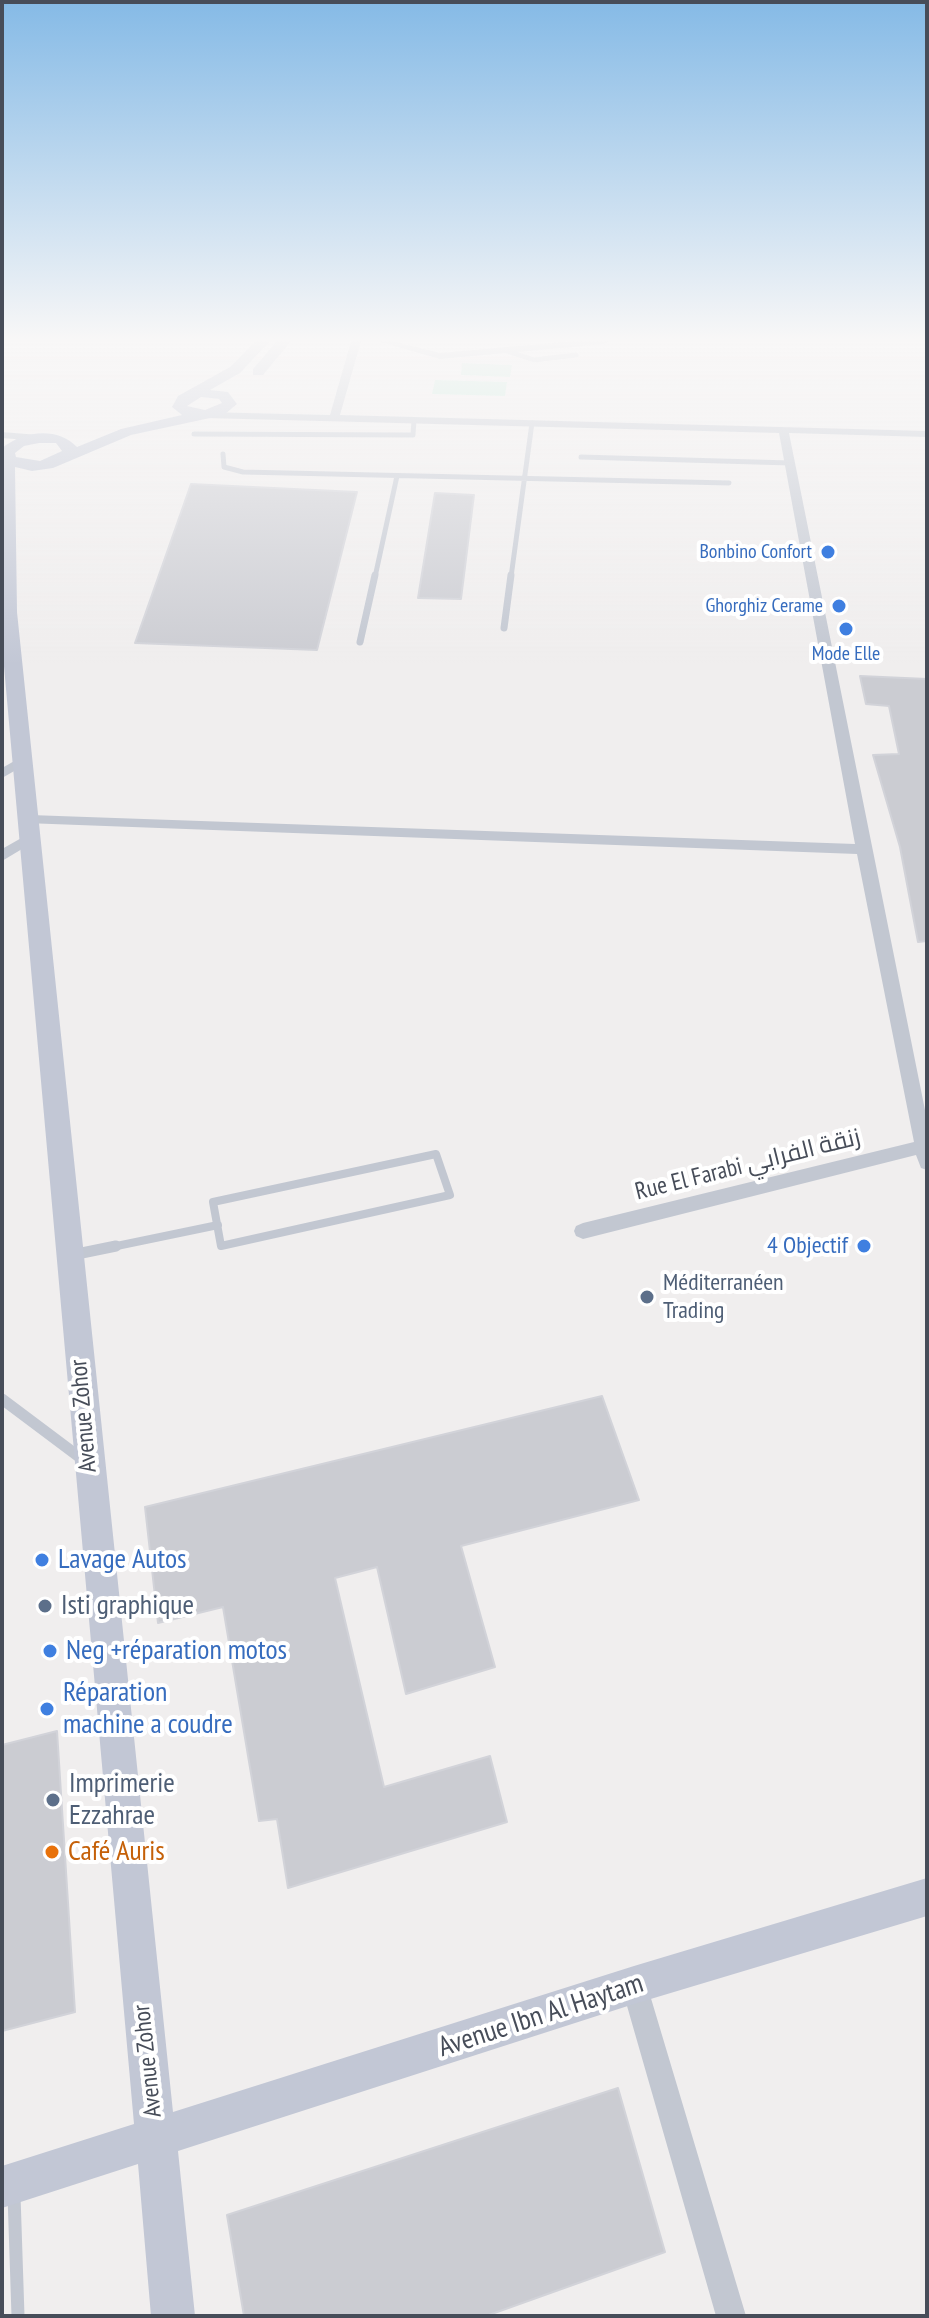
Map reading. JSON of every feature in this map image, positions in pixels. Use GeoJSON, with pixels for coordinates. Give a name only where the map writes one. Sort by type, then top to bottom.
{"type":"FeatureCollection","features":[{"type":"Feature","properties":{"kind":"main road"},"geometry":{"type":"LineString","coordinates":[[5,454],[27,466],[61,460],[70,449]]}},
{"type":"Feature","properties":{"kind":"main road"},"geometry":{"type":"LineString","coordinates":[[6,516],[26,485],[61,460],[84,449]]}},
{"type":"Feature","properties":{"kind":"main road","name":"Avenue Zohor"},"geometry":{"type":"LineString","coordinates":[[5,454],[4,548],[13,766],[31,829],[88,1464],[173,2316]]}},
{"type":"Feature","properties":{"kind":"main road","name":"Avenue Ibn Al Haytam"},"geometry":{"type":"LineString","coordinates":[[8,2185],[634,1985],[927,1897]]}},
{"type":"Feature","properties":{"kind":"street"},"geometry":{"type":"LineString","coordinates":[[787,449],[925,1154]]}},
{"type":"Feature","properties":{"kind":"street"},"geometry":{"type":"LineString","coordinates":[[2,856],[31,829],[863,849]]}},
{"type":"Feature","properties":{"kind":"street","name":"Rue El Farabi زنقة الفرابي"},"geometry":{"type":"LineString","coordinates":[[583,1231],[925,1154]]}},
{"type":"Feature","properties":{"kind":"street"},"geometry":{"type":"LineString","coordinates":[[634,1985],[731,2316]]}},
{"type":"Feature","properties":{"kind":"lane"},"geometry":{"type":"LineString","coordinates":[[504,628],[529,449]]}},
{"type":"Feature","properties":{"kind":"lane"},"geometry":{"type":"LineString","coordinates":[[223,454],[224,467],[230,470],[729,483]]}},
{"type":"Feature","properties":{"kind":"lane"},"geometry":{"type":"LineString","coordinates":[[581,457],[790,463]]}},
{"type":"Feature","properties":{"kind":"lane"},"geometry":{"type":"LineString","coordinates":[[360,642],[397,476]]}},
{"type":"Feature","properties":{"kind":"lane"},"geometry":{"type":"LineString","coordinates":[[436,1154],[450,1195],[221,1246],[218,1225],[213,1202],[436,1154]]}},
{"type":"Feature","properties":{"kind":"lane"},"geometry":{"type":"LineString","coordinates":[[70,1256],[218,1225]]}},
{"type":"Feature","properties":{"kind":"lane"},"geometry":{"type":"LineString","coordinates":[[2,1399],[88,1464]]}},
{"type":"Feature","properties":{"kind":"lane"},"geometry":{"type":"LineString","coordinates":[[8,2185],[18,2316]]}},
{"type":"Feature","properties":{"kind":"building"},"geometry":{"type":"Polygon","coordinates":[[[191,484],[357,492],[317,650],[135,643],[191,484]]]}},
{"type":"Feature","properties":{"kind":"building"},"geometry":{"type":"Polygon","coordinates":[[[435,493],[474,495],[461,599],[418,598],[435,493]]]}},
{"type":"Feature","properties":{"kind":"building"},"geometry":{"type":"Polygon","coordinates":[[[860,676],[927,679],[927,941],[918,942],[900,847],[873,755],[899,754],[889,706],[866,704],[860,676]]]}},
{"type":"Feature","properties":{"kind":"building"},"geometry":{"type":"Polygon","coordinates":[[[602,1396],[639,1500],[461,1546],[495,1667],[406,1694],[377,1567],[335,1578],[384,1787],[490,1756],[507,1822],[288,1888],[277,1819],[259,1821],[223,1607],[158,1623],[145,1507],[602,1396]]]}},
{"type":"Feature","properties":{"kind":"building"},"geometry":{"type":"Polygon","coordinates":[[[57,1731],[75,2012],[2,2031],[2,1745],[57,1731]]]}},
{"type":"Feature","properties":{"kind":"building"},"geometry":{"type":"Polygon","coordinates":[[[618,2088],[665,2252],[486,2316],[244,2316],[227,2215],[618,2088]]]}},
{"type":"Feature","properties":{"kind":"place","name":"Bonbino Confort"},"geometry":{"type":"Point","coordinates":[828,552]}},
{"type":"Feature","properties":{"kind":"place","name":"Ghorghiz Cerame"},"geometry":{"type":"Point","coordinates":[839,606]}},
{"type":"Feature","properties":{"kind":"place","name":"Mode Elle"},"geometry":{"type":"Point","coordinates":[846,629]}},
{"type":"Feature","properties":{"kind":"place","name":"4 Objectif"},"geometry":{"type":"Point","coordinates":[864,1246]}},
{"type":"Feature","properties":{"kind":"place","name":"Méditerranéen Trading"},"geometry":{"type":"Point","coordinates":[647,1297]}},
{"type":"Feature","properties":{"kind":"place","name":"Lavage Autos"},"geometry":{"type":"Point","coordinates":[42,1560]}},
{"type":"Feature","properties":{"kind":"place","name":"Isti graphique"},"geometry":{"type":"Point","coordinates":[45,1606]}},
{"type":"Feature","properties":{"kind":"place","name":"Neg +réparation motos"},"geometry":{"type":"Point","coordinates":[50,1651]}},
{"type":"Feature","properties":{"kind":"place","name":"Réparation machine a coudre"},"geometry":{"type":"Point","coordinates":[47,1709]}},
{"type":"Feature","properties":{"kind":"place","name":"Imprimerie Ezzahrae"},"geometry":{"type":"Point","coordinates":[53,1800]}},
{"type":"Feature","properties":{"kind":"place","name":"Café Auris"},"geometry":{"type":"Point","coordinates":[52,1852]}}]}
